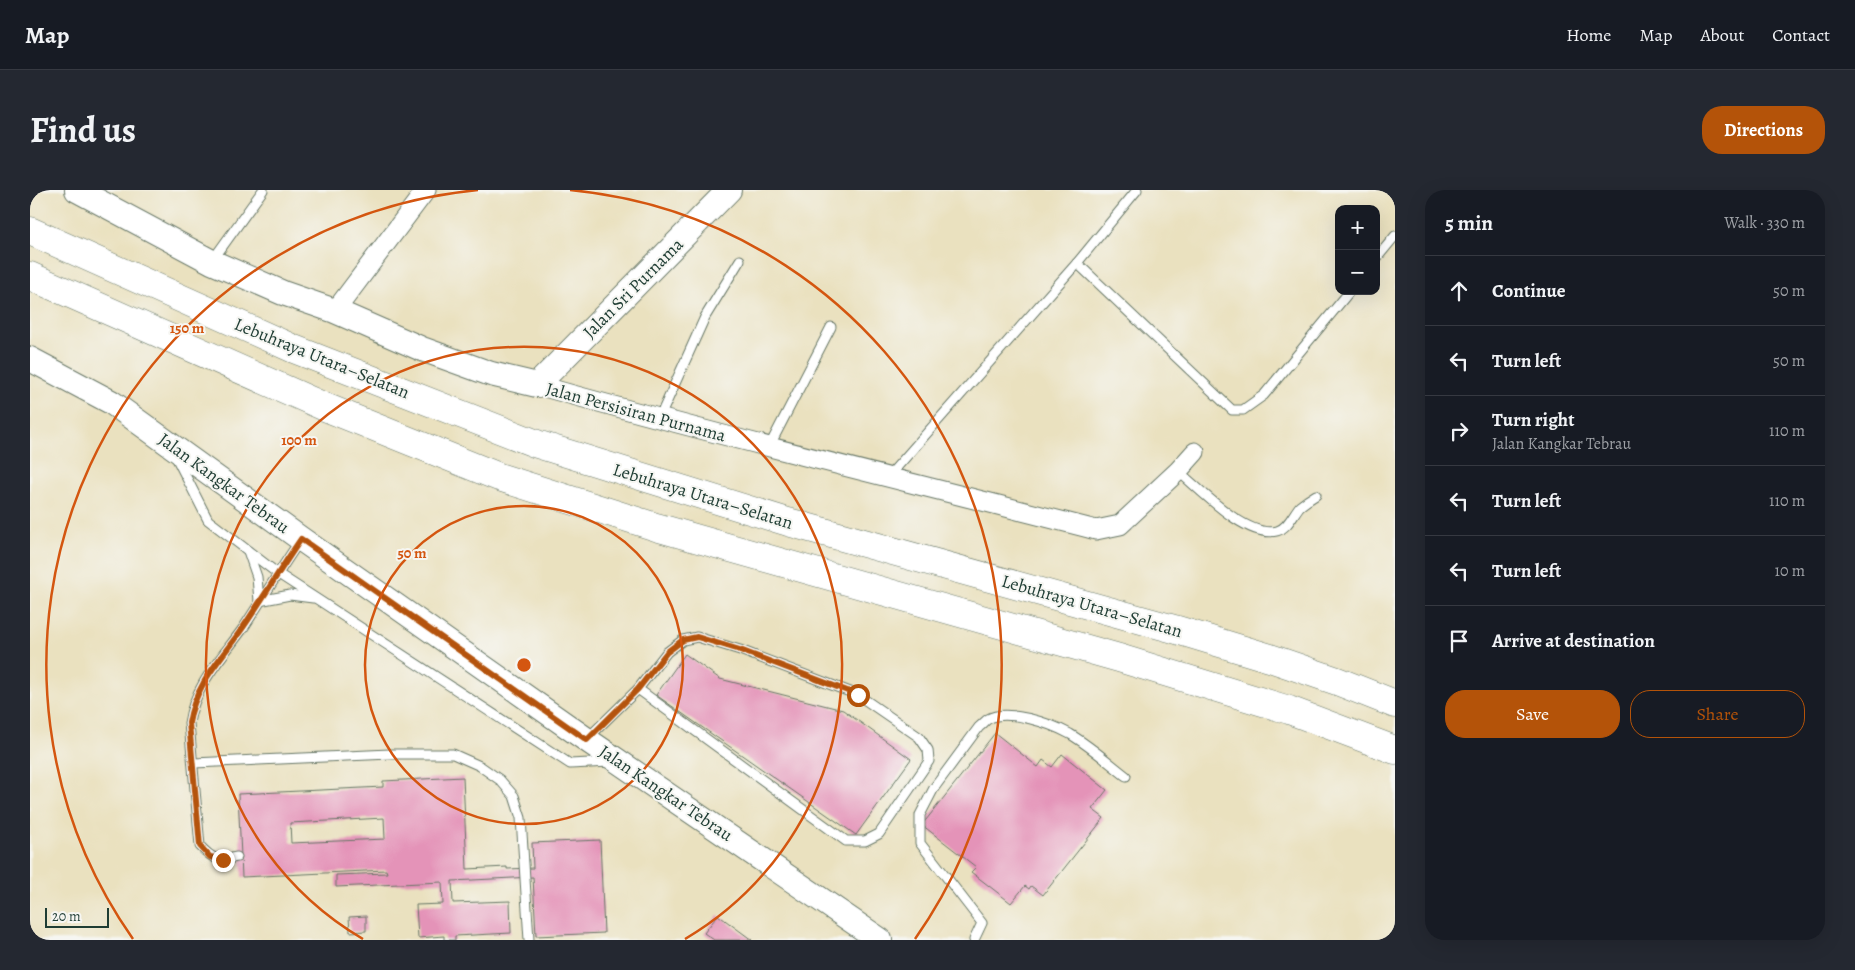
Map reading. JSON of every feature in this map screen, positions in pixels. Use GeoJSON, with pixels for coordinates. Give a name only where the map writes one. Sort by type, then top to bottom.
{"type":"FeatureCollection","features":[{"type":"Feature","properties":{"kind":"highway","name":"Lebuhraya Utara–Selatan"},"geometry":{"type":"LineString","coordinates":[[30,231],[294,349],[537,444],[788,522],[1183,631],[1295,666],[1395,704]]}},
{"type":"Feature","properties":{"kind":"highway"},"geometry":{"type":"LineString","coordinates":[[30,276],[325,407],[500,477],[656,527],[1119,658],[1260,701],[1395,750]]}},
{"type":"Feature","properties":{"kind":"street"},"geometry":{"type":"LineString","coordinates":[[334,311],[426,190]]}},
{"type":"Feature","properties":{"kind":"street","name":"Jalan Sri Purnama"},"geometry":{"type":"LineString","coordinates":[[537,385],[729,190]]}},
{"type":"Feature","properties":{"kind":"street","name":"Jalan Persisiran Purnama"},"geometry":{"type":"LineString","coordinates":[[89,193],[212,262],[283,293],[334,311],[491,374],[659,419],[1096,530],[1120,525],[1178,471],[1195,452]]}},
{"type":"Feature","properties":{"kind":"street","name":"Jalan Kangkar Tebrau"},"geometry":{"type":"LineString","coordinates":[[30,359],[111,402],[301,539],[587,740],[868,934]]}},
{"type":"Feature","properties":{"kind":"lane"},"geometry":{"type":"LineString","coordinates":[[212,262],[263,190]]}},
{"type":"Feature","properties":{"kind":"lane"},"geometry":{"type":"LineString","coordinates":[[889,476],[1077,263],[1137,190]]}},
{"type":"Feature","properties":{"kind":"lane"},"geometry":{"type":"LineString","coordinates":[[1380,254],[1395,236]]}},
{"type":"Feature","properties":{"kind":"lane"},"geometry":{"type":"LineString","coordinates":[[659,419],[705,317],[740,260]]}},
{"type":"Feature","properties":{"kind":"lane"},"geometry":{"type":"LineString","coordinates":[[1077,263],[1232,410],[1242,410],[1264,395],[1347,295]]}},
{"type":"Feature","properties":{"kind":"lane"},"geometry":{"type":"LineString","coordinates":[[769,447],[831,327]]}},
{"type":"Feature","properties":{"kind":"lane"},"geometry":{"type":"LineString","coordinates":[[168,442],[208,520],[278,574],[570,764],[620,762]]}},
{"type":"Feature","properties":{"kind":"lane"},"geometry":{"type":"LineString","coordinates":[[1178,471],[1242,524],[1261,531],[1277,531],[1283,527],[1300,506],[1316,495]]}},
{"type":"Feature","properties":{"kind":"lane"},"geometry":{"type":"LineString","coordinates":[[237,857],[223,860],[210,857],[200,846],[189,723],[191,711],[197,693],[301,539]]}},
{"type":"Feature","properties":{"kind":"lane"},"geometry":{"type":"LineString","coordinates":[[247,550],[257,577],[260,602]]}},
{"type":"Feature","properties":{"kind":"lane"},"geometry":{"type":"LineString","coordinates":[[260,602],[290,595],[318,599]]}},
{"type":"Feature","properties":{"kind":"lane"},"geometry":{"type":"LineString","coordinates":[[587,740],[638,689],[667,652],[683,640],[697,637],[740,650],[858,695],[919,737],[928,750],[929,761],[879,834],[865,841],[846,841],[638,689]]}},
{"type":"Feature","properties":{"kind":"lane"},"geometry":{"type":"LineString","coordinates":[[974,940],[982,923],[920,843],[918,828],[920,815],[934,788],[979,727],[988,719],[1007,716],[1025,718],[1050,726],[1070,735],[1126,776]]}},
{"type":"Feature","properties":{"kind":"lane"},"geometry":{"type":"LineString","coordinates":[[194,763],[390,754],[453,754],[480,766],[500,780],[514,796],[521,818],[529,940]]}},
{"type":"Feature","properties":{"kind":"building"},"geometry":{"type":"Polygon","coordinates":[[[685,654],[720,679],[843,710],[911,759],[856,835],[656,695],[685,654]]]}},
{"type":"Feature","properties":{"kind":"building"},"geometry":{"type":"Polygon","coordinates":[[[995,733],[1038,767],[1043,760],[1052,767],[1062,754],[1107,790],[1092,809],[1104,818],[1043,895],[1031,886],[1029,889],[1025,886],[1011,903],[971,872],[976,867],[922,825],[995,733]]]}},
{"type":"Feature","properties":{"kind":"building"},"geometry":{"type":"Polygon","coordinates":[[[463,777],[467,869],[533,868],[532,843],[600,840],[604,933],[536,936],[533,877],[452,881],[453,903],[510,901],[511,933],[455,936],[455,940],[444,940],[444,936],[418,938],[416,905],[443,904],[442,882],[336,887],[336,875],[387,873],[386,870],[242,877],[238,794],[383,787],[383,781],[463,777]],[[384,818],[290,823],[291,843],[385,839],[384,818]]]}},
{"type":"Feature","properties":{"kind":"building"},"geometry":{"type":"Polygon","coordinates":[[[718,915],[752,940],[714,940],[704,933],[718,915]]]}},
{"type":"Feature","properties":{"kind":"building"},"geometry":{"type":"Polygon","coordinates":[[[366,916],[366,931],[350,932],[349,917],[366,916]]]}},
{"type":"Feature","properties":{"kind":"route"},"geometry":{"type":"LineString","coordinates":[[223,860],[210,857],[200,846],[189,723],[191,711],[197,693],[301,539],[587,740],[622,702],[638,689],[667,652],[683,640],[697,637],[740,650],[858,695]]}}]}
